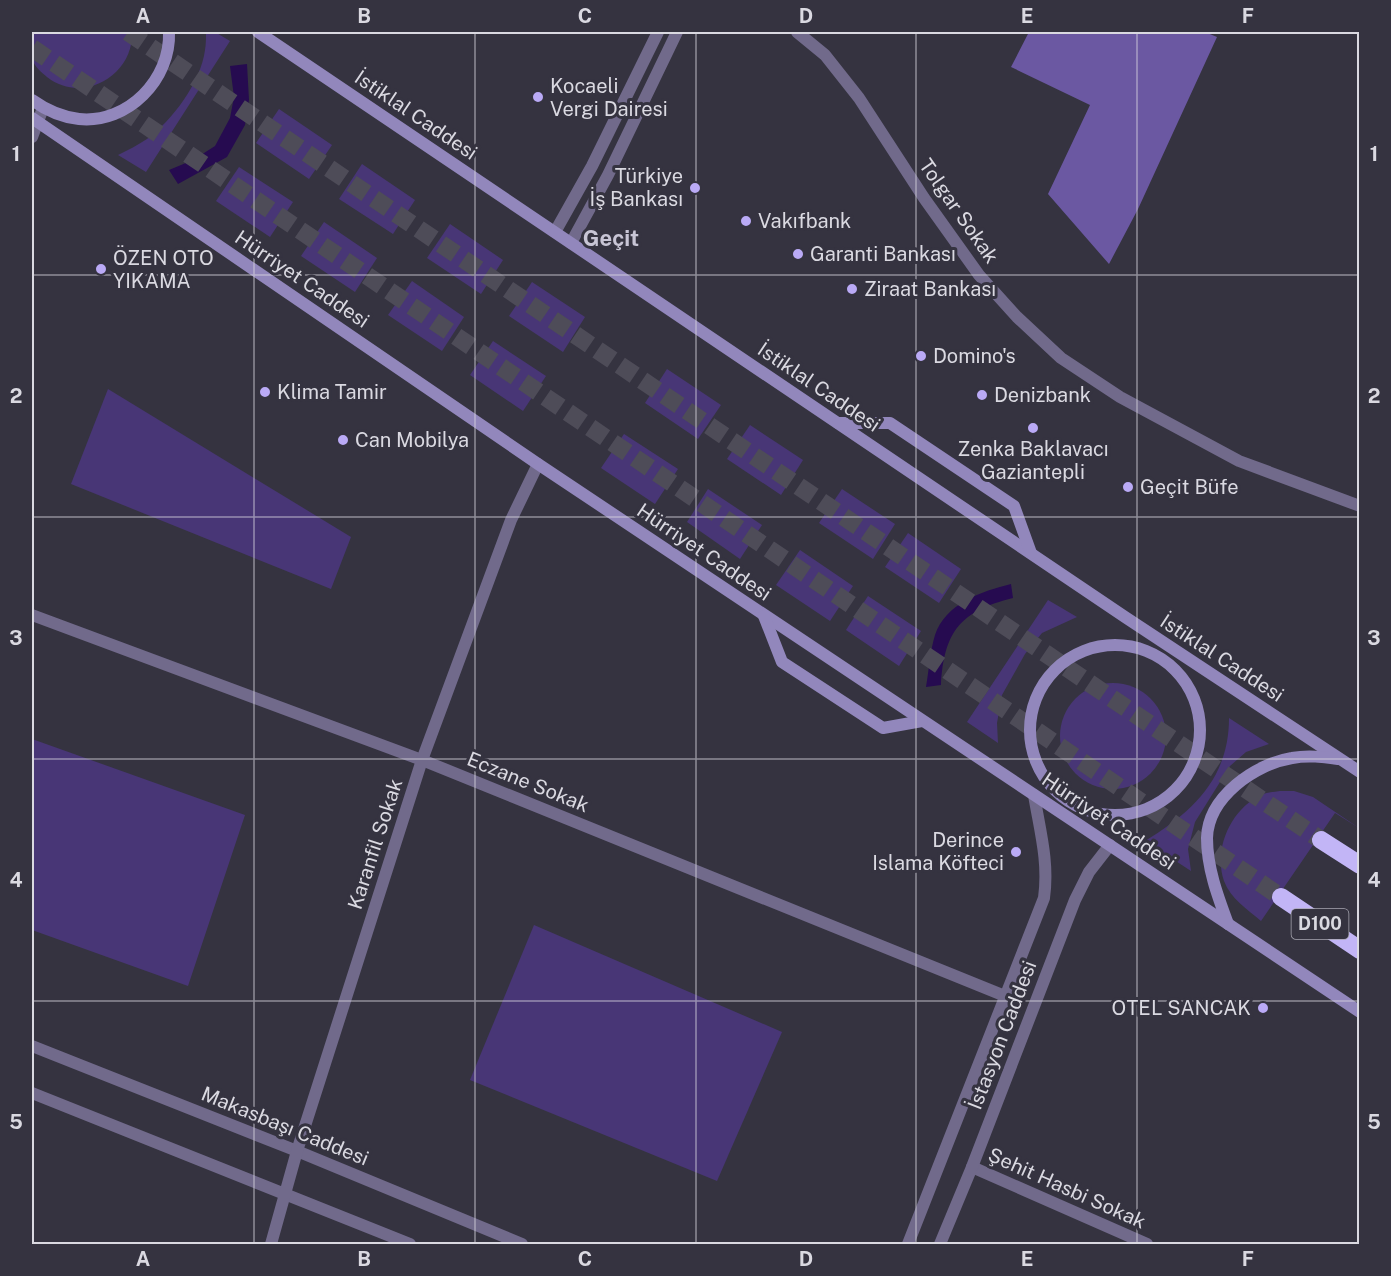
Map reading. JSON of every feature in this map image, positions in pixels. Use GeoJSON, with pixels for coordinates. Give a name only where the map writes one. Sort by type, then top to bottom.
{"type":"FeatureCollection","features":[{"type":"Feature","properties":{"kind":"highway"},"geometry":{"type":"LineString","coordinates":[[1321,840],[1359,865]]}},
{"type":"Feature","properties":{"kind":"highway","name":"D100"},"geometry":{"type":"LineString","coordinates":[[1281,897],[1359,950]]}},
{"type":"Feature","properties":{"kind":"main road"},"geometry":{"type":"LineString","coordinates":[[38,107],[80,119],[107,116],[133,104],[152,86],[165,62],[170,32]]}},
{"type":"Feature","properties":{"kind":"main road","name":"İstiklal Caddesi"},"geometry":{"type":"LineString","coordinates":[[258,32],[1125,617],[1359,772]]}},
{"type":"Feature","properties":{"kind":"main road"},"geometry":{"type":"LineString","coordinates":[[32,100],[85,155]]}},
{"type":"Feature","properties":{"kind":"main road","name":"Hürriyet Caddesi"},"geometry":{"type":"LineString","coordinates":[[34,119],[538,464],[1359,1012]]}},
{"type":"Feature","properties":{"kind":"main road"},"geometry":{"type":"LineString","coordinates":[[838,423],[890,423],[1014,506],[1031,553]]}},
{"type":"Feature","properties":{"kind":"main road"},"geometry":{"type":"LineString","coordinates":[[764,616],[782,662],[883,728],[922,720]]}},
{"type":"Feature","properties":{"kind":"main road"},"geometry":{"type":"LineString","coordinates":[[1125,617],[1155,656],[1202,668]]}},
{"type":"Feature","properties":{"kind":"main road"},"geometry":{"type":"LineString","coordinates":[[1034,795],[1076,806],[1102,814],[1130,814],[1156,805],[1177,788],[1192,765],[1199,738],[1198,711],[1187,685],[1169,664],[1145,650],[1117,645],[1089,648],[1064,662],[1044,682],[1032,709],[1029,737],[1037,765],[1053,788],[1076,806],[1110,845]]}},
{"type":"Feature","properties":{"kind":"main road"},"geometry":{"type":"LineString","coordinates":[[1228,924],[1215,887],[1207,838],[1211,820],[1225,797],[1250,775],[1264,767],[1291,758],[1309,756],[1340,759]]}},
{"type":"Feature","properties":{"kind":"street"},"geometry":{"type":"LineString","coordinates":[[555,232],[592,166],[658,32]]}},
{"type":"Feature","properties":{"kind":"street"},"geometry":{"type":"LineString","coordinates":[[571,243],[608,175],[677,32]]}},
{"type":"Feature","properties":{"kind":"street","name":"Tolgar Sokak"},"geometry":{"type":"LineString","coordinates":[[797,32],[825,55],[859,98],[924,198],[979,275],[1017,317],[1061,358],[1120,397],[1239,461],[1359,506]]}},
{"type":"Feature","properties":{"kind":"street"},"geometry":{"type":"LineString","coordinates":[[32,137],[38,107]]}},
{"type":"Feature","properties":{"kind":"street","name":"Karanfil Sokak"},"geometry":{"type":"LineString","coordinates":[[271,1245],[297,1151],[422,760],[511,520],[538,464]]}},
{"type":"Feature","properties":{"kind":"street","name":"Eczane Sokak"},"geometry":{"type":"LineString","coordinates":[[32,615],[422,760],[1005,996]]}},
{"type":"Feature","properties":{"kind":"street"},"geometry":{"type":"LineString","coordinates":[[908,1245],[1044,898],[1047,877],[1046,857],[1034,795]]}},
{"type":"Feature","properties":{"kind":"street","name":"İstasyon Caddesi"},"geometry":{"type":"LineString","coordinates":[[940,1245],[1075,900],[1089,872],[1110,845]]}},
{"type":"Feature","properties":{"kind":"street","name":"Makasbaşı Caddesi"},"geometry":{"type":"LineString","coordinates":[[32,1046],[297,1151],[522,1245]]}},
{"type":"Feature","properties":{"kind":"street"},"geometry":{"type":"LineString","coordinates":[[32,1093],[410,1245]]}},
{"type":"Feature","properties":{"kind":"street","name":"Şehit Hasbi Sokak"},"geometry":{"type":"LineString","coordinates":[[972,1167],[1147,1245]]}},
{"type":"Feature","properties":{"kind":"shaded area"},"geometry":{"type":"Polygon","coordinates":[[[32,32],[132,32],[125,61],[115,73],[104,81],[76,88],[61,85],[36,67],[31,56],[32,32]]]}},
{"type":"Feature","properties":{"kind":"shaded area"},"geometry":{"type":"Polygon","coordinates":[[[206,32],[215,32],[230,41],[146,172],[118,155],[157,131],[184,100],[198,75],[205,48],[206,32]]]}},
{"type":"Feature","properties":{"kind":"shaded area"},"geometry":{"type":"Polygon","coordinates":[[[1029,32],[1205,32],[1217,37],[1138,209],[1109,264],[1048,194],[1090,105],[1011,67],[1029,32]]]}},
{"type":"Feature","properties":{"kind":"shaded area"},"geometry":{"type":"Polygon","coordinates":[[[247,64],[249,100],[245,125],[227,157],[178,184],[169,170],[193,160],[215,146],[230,118],[234,97],[230,66],[247,64]]]}},
{"type":"Feature","properties":{"kind":"shaded area"},"geometry":{"type":"Polygon","coordinates":[[[279,109],[332,145],[309,179],[256,143],[279,109]]]}},
{"type":"Feature","properties":{"kind":"shaded area"},"geometry":{"type":"Polygon","coordinates":[[[362,164],[415,200],[393,234],[339,199],[362,164]]]}},
{"type":"Feature","properties":{"kind":"shaded area"},"geometry":{"type":"Polygon","coordinates":[[[239,167],[293,202],[270,237],[216,201],[239,167]]]}},
{"type":"Feature","properties":{"kind":"shaded area"},"geometry":{"type":"Polygon","coordinates":[[[324,222],[377,258],[355,292],[301,256],[324,222]]]}},
{"type":"Feature","properties":{"kind":"shaded area"},"geometry":{"type":"Polygon","coordinates":[[[450,224],[503,260],[481,294],[427,258],[450,224]]]}},
{"type":"Feature","properties":{"kind":"shaded area"},"geometry":{"type":"Polygon","coordinates":[[[412,281],[464,317],[442,351],[388,315],[412,281]]]}},
{"type":"Feature","properties":{"kind":"shaded area"},"geometry":{"type":"Polygon","coordinates":[[[532,282],[585,317],[563,352],[509,316],[532,282]]]}},
{"type":"Feature","properties":{"kind":"shaded area"},"geometry":{"type":"Polygon","coordinates":[[[493,341],[546,376],[523,411],[470,375],[493,341]]]}},
{"type":"Feature","properties":{"kind":"shaded area"},"geometry":{"type":"Polygon","coordinates":[[[667,369],[721,405],[698,439],[645,403],[667,369]]]}},
{"type":"Feature","properties":{"kind":"shaded area"},"geometry":{"type":"Polygon","coordinates":[[[108,389],[351,537],[331,589],[71,484],[108,389]]]}},
{"type":"Feature","properties":{"kind":"shaded area"},"geometry":{"type":"Polygon","coordinates":[[[750,425],[803,460],[781,495],[727,459],[750,425]]]}},
{"type":"Feature","properties":{"kind":"shaded area"},"geometry":{"type":"Polygon","coordinates":[[[624,434],[678,469],[655,504],[601,468],[624,434]]]}},
{"type":"Feature","properties":{"kind":"shaded area"},"geometry":{"type":"Polygon","coordinates":[[[708,489],[762,525],[740,559],[687,522],[708,489]]]}},
{"type":"Feature","properties":{"kind":"shaded area"},"geometry":{"type":"Polygon","coordinates":[[[842,489],[895,524],[873,559],[819,523],[842,489]]]}},
{"type":"Feature","properties":{"kind":"shaded area"},"geometry":{"type":"Polygon","coordinates":[[[908,533],[961,569],[939,603],[885,567],[908,533]]]}},
{"type":"Feature","properties":{"kind":"shaded area"},"geometry":{"type":"Polygon","coordinates":[[[800,550],[853,586],[830,621],[776,585],[800,550]]]}},
{"type":"Feature","properties":{"kind":"shaded area"},"geometry":{"type":"Polygon","coordinates":[[[1011,584],[1013,598],[980,610],[958,626],[946,651],[941,685],[926,687],[935,635],[947,615],[966,600],[1011,584]]]}},
{"type":"Feature","properties":{"kind":"shaded area"},"geometry":{"type":"Polygon","coordinates":[[[868,596],[921,631],[899,666],[846,630],[868,596]]]}},
{"type":"Feature","properties":{"kind":"shaded area"},"geometry":{"type":"Polygon","coordinates":[[[1048,600],[1077,617],[1042,633],[1025,654],[1002,695],[997,723],[998,743],[967,722],[1048,600]]]}},
{"type":"Feature","properties":{"kind":"shaded area"},"geometry":{"type":"Polygon","coordinates":[[[1113,683],[1133,687],[1151,698],[1162,716],[1166,736],[1162,756],[1151,774],[1133,785],[1113,789],[1093,785],[1075,774],[1064,756],[1060,736],[1064,716],[1075,698],[1093,687],[1113,683]]]}},
{"type":"Feature","properties":{"kind":"shaded area"},"geometry":{"type":"Polygon","coordinates":[[[1229,718],[1269,744],[1246,752],[1230,766],[1195,822],[1188,849],[1191,871],[1145,841],[1178,818],[1205,791],[1223,758],[1229,718]]]}},
{"type":"Feature","properties":{"kind":"shaded area"},"geometry":{"type":"Polygon","coordinates":[[[32,739],[245,815],[188,986],[32,930],[32,739]]]}},
{"type":"Feature","properties":{"kind":"shaded area"},"geometry":{"type":"Polygon","coordinates":[[[1294,791],[1313,797],[1359,828],[1335,813],[1261,921],[1240,903],[1227,887],[1221,869],[1221,856],[1227,831],[1241,809],[1264,794],[1294,791]]]}},
{"type":"Feature","properties":{"kind":"shaded area"},"geometry":{"type":"Polygon","coordinates":[[[534,925],[782,1032],[717,1181],[470,1080],[534,925]]]}},
{"type":"Feature","properties":{"kind":"tunnel"},"geometry":{"type":"LineString","coordinates":[[128,32],[1321,840]]}},
{"type":"Feature","properties":{"kind":"tunnel"},"geometry":{"type":"LineString","coordinates":[[32,48],[1281,897]]}},
{"type":"Feature","properties":{"kind":"place","name":"Kocaeli Vergi Dairesi"},"geometry":{"type":"Point","coordinates":[538,97]}},
{"type":"Feature","properties":{"kind":"place","name":"Türkiye İş Bankası"},"geometry":{"type":"Point","coordinates":[695,188]}},
{"type":"Feature","properties":{"kind":"place","name":"Vakıfbank"},"geometry":{"type":"Point","coordinates":[746,221]}},
{"type":"Feature","properties":{"kind":"place","name":"Garanti Bankası"},"geometry":{"type":"Point","coordinates":[798,254]}},
{"type":"Feature","properties":{"kind":"place","name":"ÖZEN OTO YIKAMA"},"geometry":{"type":"Point","coordinates":[101,269]}},
{"type":"Feature","properties":{"kind":"place","name":"Ziraat Bankası"},"geometry":{"type":"Point","coordinates":[852,289]}},
{"type":"Feature","properties":{"kind":"place","name":"Domino's"},"geometry":{"type":"Point","coordinates":[921,356]}},
{"type":"Feature","properties":{"kind":"place","name":"Klima Tamir"},"geometry":{"type":"Point","coordinates":[265,392]}},
{"type":"Feature","properties":{"kind":"place","name":"Denizbank"},"geometry":{"type":"Point","coordinates":[982,395]}},
{"type":"Feature","properties":{"kind":"place","name":"Zenka Baklavacı Gaziantepli"},"geometry":{"type":"Point","coordinates":[1033,428]}},
{"type":"Feature","properties":{"kind":"place","name":"Can Mobilya"},"geometry":{"type":"Point","coordinates":[343,440]}},
{"type":"Feature","properties":{"kind":"place","name":"Geçit Büfe"},"geometry":{"type":"Point","coordinates":[1128,487]}},
{"type":"Feature","properties":{"kind":"place","name":"Derince Islama Köfteci"},"geometry":{"type":"Point","coordinates":[1016,852]}},
{"type":"Feature","properties":{"kind":"place","name":"OTEL SANCAK"},"geometry":{"type":"Point","coordinates":[1263,1008]}},
{"type":"Feature","properties":{"kind":"district","name":"Geçit"},"geometry":{"type":"Point","coordinates":[611,238]}}]}
